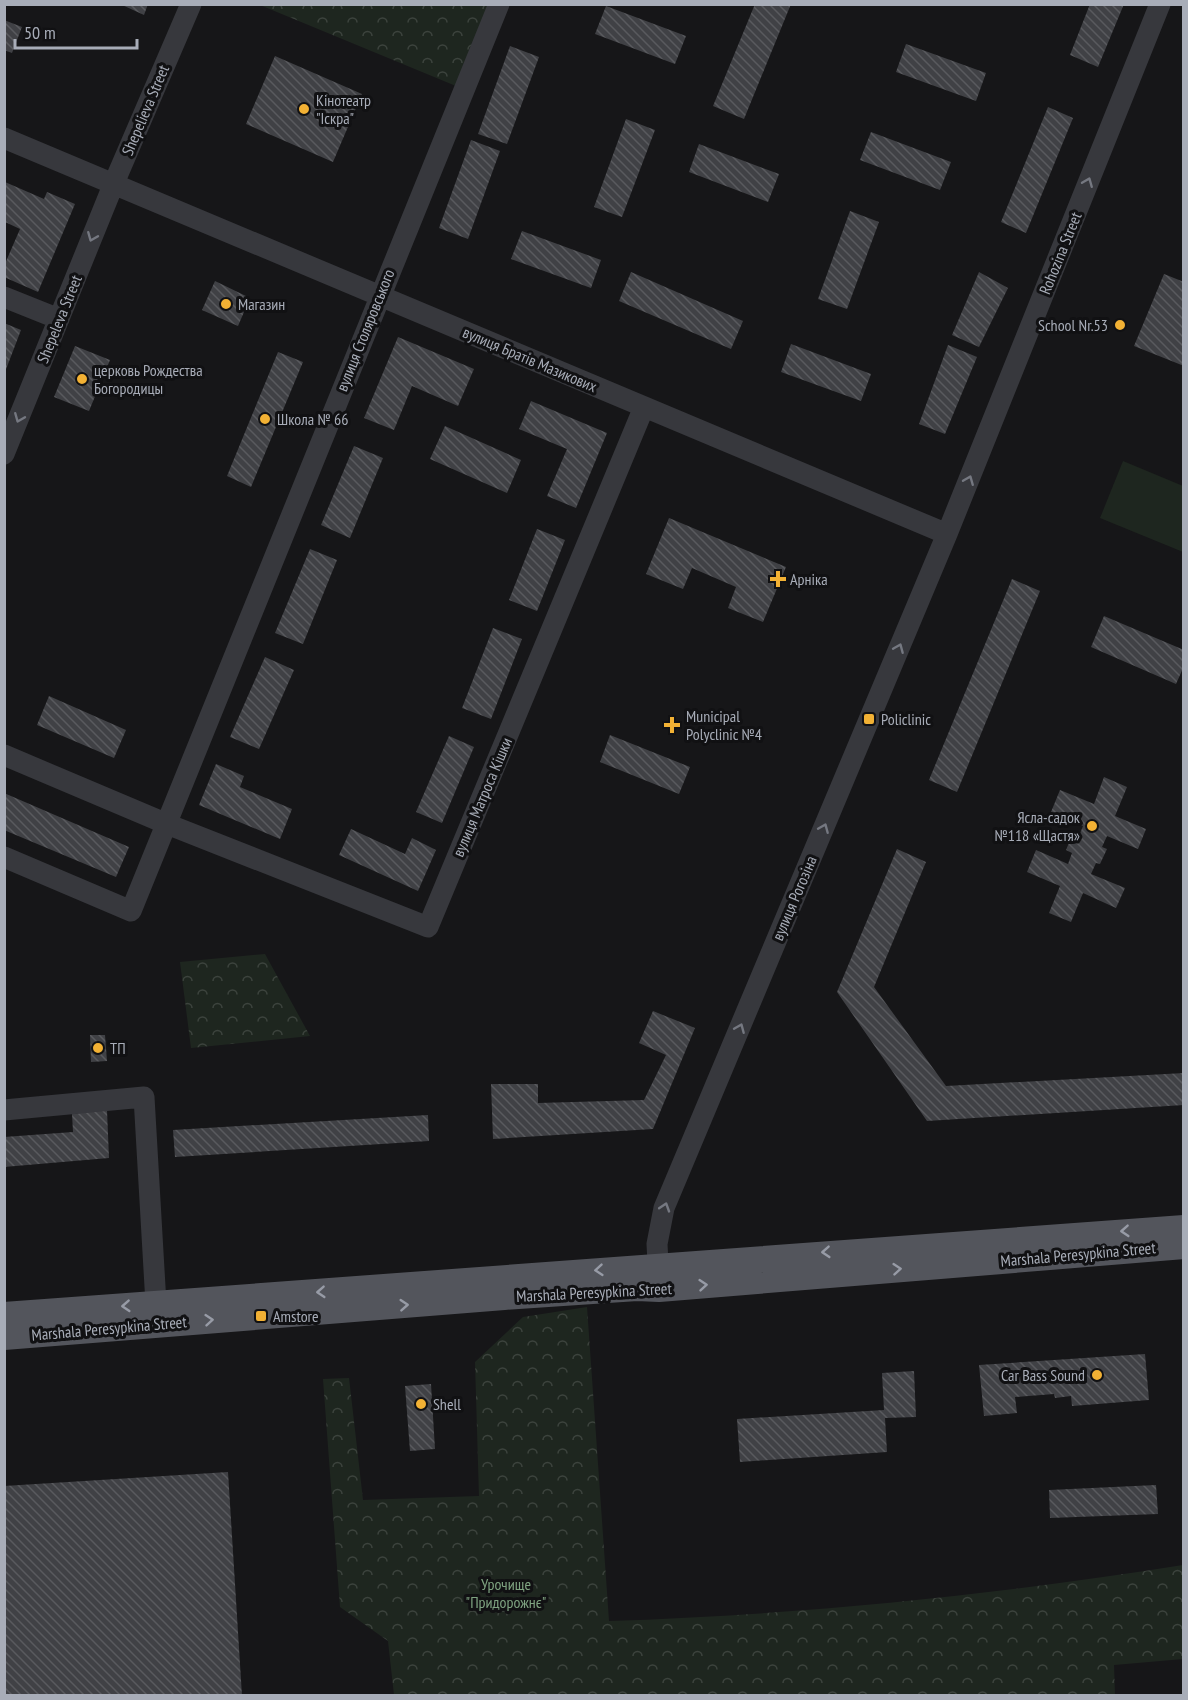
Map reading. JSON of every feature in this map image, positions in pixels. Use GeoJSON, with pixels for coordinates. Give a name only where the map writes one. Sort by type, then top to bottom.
{"type":"FeatureCollection","features":[{"type":"Feature","properties":{"kind":"main road","name":"Marshala Peresypkina Street"},"geometry":{"type":"LineString","coordinates":[[4,1337],[636,1288],[658,1277],[1184,1228]]}},
{"type":"Feature","properties":{"kind":"main road","name":"Marshala Peresypkina Street"},"geometry":{"type":"LineString","coordinates":[[4,1315],[156,1304],[1184,1246]]}},
{"type":"Feature","properties":{"kind":"street","name":"Shepelieva Street"},"geometry":{"type":"LineString","coordinates":[[114,183],[191,4]]}},
{"type":"Feature","properties":{"kind":"street","name":"вулиця Столяровського"},"geometry":{"type":"LineString","coordinates":[[4,857],[131,911],[499,4]]}},
{"type":"Feature","properties":{"kind":"street","name":"Rohozina Street"},"geometry":{"type":"LineString","coordinates":[[947,534],[1160,4]]}},
{"type":"Feature","properties":{"kind":"street","name":"вулиця Братів Мазикових"},"geometry":{"type":"LineString","coordinates":[[4,138],[947,534]]}},
{"type":"Feature","properties":{"kind":"street","name":"Shepeleva Street"},"geometry":{"type":"LineString","coordinates":[[4,454],[114,183]]}},
{"type":"Feature","properties":{"kind":"street"},"geometry":{"type":"LineString","coordinates":[[4,297],[59,319]]}},
{"type":"Feature","properties":{"kind":"street","name":"вулиця Матроса Кішки"},"geometry":{"type":"LineString","coordinates":[[166,824],[428,927],[644,406]]}},
{"type":"Feature","properties":{"kind":"street","name":"вулиця Рогозіна"},"geometry":{"type":"LineString","coordinates":[[658,1277],[659,1231],[664,1208],[947,534]]}},
{"type":"Feature","properties":{"kind":"street"},"geometry":{"type":"LineString","coordinates":[[4,755],[166,824]]}},
{"type":"Feature","properties":{"kind":"street"},"geometry":{"type":"LineString","coordinates":[[4,1110],[144,1097],[156,1304]]}},
{"type":"Feature","properties":{"kind":"green space"},"geometry":{"type":"Polygon","coordinates":[[[260,5],[490,5],[456,86],[260,5]]]}},
{"type":"Feature","properties":{"kind":"green space"},"geometry":{"type":"Polygon","coordinates":[[[1123,461],[1183,486],[1183,552],[1100,518],[1123,461]]]}},
{"type":"Feature","properties":{"kind":"green space"},"geometry":{"type":"Polygon","coordinates":[[[265,954],[310,1036],[191,1048],[180,962],[265,954]]]}},
{"type":"Feature","properties":{"kind":"green space","name":"Урочище \"Придорожнє\""},"geometry":{"type":"Polygon","coordinates":[[[587,1307],[609,1621],[753,1614],[897,1602],[1040,1586],[1183,1565],[1183,1659],[1114,1665],[1115,1696],[394,1695],[388,1641],[340,1607],[323,1379],[349,1378],[363,1500],[479,1496],[475,1362],[523,1317],[587,1307]]]}},
{"type":"Feature","properties":{"kind":"building"},"geometry":{"type":"Polygon","coordinates":[[[120,4],[148,4],[144,15],[120,4]]]}},
{"type":"Feature","properties":{"kind":"building"},"geometry":{"type":"Polygon","coordinates":[[[755,4],[791,4],[744,119],[713,106],[755,4]]]}},
{"type":"Feature","properties":{"kind":"building"},"geometry":{"type":"Polygon","coordinates":[[[1090,4],[1124,4],[1098,67],[1070,55],[1090,4]]]}},
{"type":"Feature","properties":{"kind":"building"},"geometry":{"type":"Polygon","coordinates":[[[606,6],[686,36],[675,64],[595,34],[606,6]]]}},
{"type":"Feature","properties":{"kind":"building"},"geometry":{"type":"Polygon","coordinates":[[[4,20],[22,27],[12,53],[4,50],[4,20]]]}},
{"type":"Feature","properties":{"kind":"building"},"geometry":{"type":"Polygon","coordinates":[[[906,44],[986,73],[976,101],[896,72],[906,44]]]}},
{"type":"Feature","properties":{"kind":"building"},"geometry":{"type":"Polygon","coordinates":[[[510,46],[539,57],[507,144],[478,134],[510,46]]]}},
{"type":"Feature","properties":{"kind":"building","name":"Кінотеатр \"Іскра\""},"geometry":{"type":"Polygon","coordinates":[[[275,56],[362,94],[333,162],[246,124],[275,56]]]}},
{"type":"Feature","properties":{"kind":"building"},"geometry":{"type":"Polygon","coordinates":[[[1048,107],[1073,118],[1026,233],[1001,222],[1048,107]]]}},
{"type":"Feature","properties":{"kind":"building"},"geometry":{"type":"Polygon","coordinates":[[[626,119],[655,130],[622,217],[594,207],[626,119]]]}},
{"type":"Feature","properties":{"kind":"building"},"geometry":{"type":"Polygon","coordinates":[[[871,132],[951,162],[940,190],[860,160],[871,132]]]}},
{"type":"Feature","properties":{"kind":"building"},"geometry":{"type":"Polygon","coordinates":[[[471,140],[500,151],[468,239],[439,228],[471,140]]]}},
{"type":"Feature","properties":{"kind":"building"},"geometry":{"type":"Polygon","coordinates":[[[699,144],[779,174],[768,202],[689,172],[699,144]]]}},
{"type":"Feature","properties":{"kind":"building"},"geometry":{"type":"Polygon","coordinates":[[[5,182],[44,199],[47,192],[75,204],[38,292],[4,277],[4,266],[20,229],[5,222],[5,182]]]}},
{"type":"Feature","properties":{"kind":"building"},"geometry":{"type":"Polygon","coordinates":[[[850,211],[879,222],[847,309],[818,299],[850,211]]]}},
{"type":"Feature","properties":{"kind":"building"},"geometry":{"type":"Polygon","coordinates":[[[522,231],[601,260],[591,288],[511,259],[522,231]]]}},
{"type":"Feature","properties":{"kind":"building"},"geometry":{"type":"Polygon","coordinates":[[[631,272],[743,321],[731,349],[619,301],[631,272]]]}},
{"type":"Feature","properties":{"kind":"building"},"geometry":{"type":"Polygon","coordinates":[[[979,272],[1008,288],[979,347],[952,335],[979,272]]]}},
{"type":"Feature","properties":{"kind":"building"},"geometry":{"type":"Polygon","coordinates":[[[1164,274],[1184,282],[1184,366],[1134,346],[1164,274]]]}},
{"type":"Feature","properties":{"kind":"building","name":"Магазин"},"geometry":{"type":"Polygon","coordinates":[[[215,281],[250,298],[238,326],[202,310],[215,281]]]}},
{"type":"Feature","properties":{"kind":"building"},"geometry":{"type":"Polygon","coordinates":[[[4,323],[21,330],[5,372],[4,372],[4,323]]]}},
{"type":"Feature","properties":{"kind":"building"},"geometry":{"type":"Polygon","coordinates":[[[398,337],[474,369],[458,406],[412,386],[394,430],[364,418],[398,337]]]}},
{"type":"Feature","properties":{"kind":"building"},"geometry":{"type":"Polygon","coordinates":[[[791,344],[871,374],[861,401],[781,372],[791,344]]]}},
{"type":"Feature","properties":{"kind":"building"},"geometry":{"type":"Polygon","coordinates":[[[948,345],[977,357],[945,434],[919,424],[948,345]]]}},
{"type":"Feature","properties":{"kind":"building","name":"церковь Рождества Богородицы"},"geometry":{"type":"Polygon","coordinates":[[[75,346],[110,360],[89,411],[54,397],[75,346]]]}},
{"type":"Feature","properties":{"kind":"building","name":"Школа № 66"},"geometry":{"type":"Polygon","coordinates":[[[278,352],[303,362],[251,487],[227,476],[278,352]]]}},
{"type":"Feature","properties":{"kind":"building"},"geometry":{"type":"Polygon","coordinates":[[[531,401],[607,433],[576,508],[547,496],[567,449],[519,429],[531,401]]]}},
{"type":"Feature","properties":{"kind":"building"},"geometry":{"type":"Polygon","coordinates":[[[445,426],[521,460],[507,493],[430,459],[445,426]]]}},
{"type":"Feature","properties":{"kind":"building"},"geometry":{"type":"Polygon","coordinates":[[[354,446],[383,458],[350,538],[321,525],[354,446]]]}},
{"type":"Feature","properties":{"kind":"building"},"geometry":{"type":"Polygon","coordinates":[[[669,518],[786,567],[763,622],[728,608],[736,587],[692,568],[683,589],[646,574],[669,518]]]}},
{"type":"Feature","properties":{"kind":"building"},"geometry":{"type":"Polygon","coordinates":[[[537,529],[565,540],[537,611],[509,600],[537,529]]]}},
{"type":"Feature","properties":{"kind":"building"},"geometry":{"type":"Polygon","coordinates":[[[310,549],[337,560],[303,644],[275,633],[310,549]]]}},
{"type":"Feature","properties":{"kind":"building"},"geometry":{"type":"Polygon","coordinates":[[[1012,579],[1040,591],[957,792],[929,780],[1012,579]]]}},
{"type":"Feature","properties":{"kind":"building"},"geometry":{"type":"Polygon","coordinates":[[[1104,616],[1184,650],[1184,666],[1176,684],[1091,647],[1104,616]]]}},
{"type":"Feature","properties":{"kind":"building"},"geometry":{"type":"Polygon","coordinates":[[[493,628],[522,639],[491,719],[462,708],[493,628]]]}},
{"type":"Feature","properties":{"kind":"building"},"geometry":{"type":"Polygon","coordinates":[[[265,657],[294,670],[259,749],[230,737],[265,657]]]}},
{"type":"Feature","properties":{"kind":"building"},"geometry":{"type":"Polygon","coordinates":[[[49,696],[126,730],[114,758],[37,725],[49,696]]]}},
{"type":"Feature","properties":{"kind":"building"},"geometry":{"type":"Polygon","coordinates":[[[610,735],[690,767],[679,794],[600,762],[610,735]]]}},
{"type":"Feature","properties":{"kind":"building"},"geometry":{"type":"Polygon","coordinates":[[[449,736],[474,747],[442,823],[416,812],[449,736]]]}},
{"type":"Feature","properties":{"kind":"building"},"geometry":{"type":"Polygon","coordinates":[[[216,764],[244,776],[240,787],[292,809],[280,839],[199,805],[216,764]]]}},
{"type":"Feature","properties":{"kind":"building"},"geometry":{"type":"Polygon","coordinates":[[[1104,777],[1127,787],[1115,816],[1146,829],[1138,849],[1107,836],[1102,847],[1107,849],[1100,864],[1096,863],[1091,874],[1125,888],[1116,908],[1083,893],[1071,922],[1049,913],[1060,886],[1027,872],[1036,850],[1068,864],[1072,853],[1066,850],[1073,833],[1079,836],[1083,826],[1051,812],[1060,790],[1094,804],[1104,777]]]}},
{"type":"Feature","properties":{"kind":"building"},"geometry":{"type":"Polygon","coordinates":[[[4,793],[129,847],[116,877],[4,830],[4,793]]]}},
{"type":"Feature","properties":{"kind":"building"},"geometry":{"type":"Polygon","coordinates":[[[351,829],[405,854],[412,838],[436,850],[418,891],[339,855],[351,829]]]}},
{"type":"Feature","properties":{"kind":"building"},"geometry":{"type":"Polygon","coordinates":[[[897,849],[926,862],[874,987],[946,1086],[1184,1073],[1184,1105],[927,1121],[837,992],[897,849]]]}},
{"type":"Feature","properties":{"kind":"building"},"geometry":{"type":"Polygon","coordinates":[[[653,1011],[695,1028],[653,1129],[493,1139],[491,1084],[538,1084],[538,1103],[644,1100],[666,1055],[639,1043],[653,1011]]]}},
{"type":"Feature","properties":{"kind":"building","name":"ТП"},"geometry":{"type":"Polygon","coordinates":[[[90,1035],[105,1035],[107,1061],[91,1062],[90,1035]]]}},
{"type":"Feature","properties":{"kind":"building"},"geometry":{"type":"Polygon","coordinates":[[[107,1110],[109,1158],[4,1167],[4,1137],[73,1132],[72,1114],[107,1110]]]}},
{"type":"Feature","properties":{"kind":"building"},"geometry":{"type":"Polygon","coordinates":[[[428,1115],[429,1141],[175,1157],[173,1130],[428,1115]]]}},
{"type":"Feature","properties":{"kind":"building"},"geometry":{"type":"Polygon","coordinates":[[[1145,1354],[1149,1400],[1072,1406],[1071,1396],[1055,1398],[1054,1394],[1015,1397],[1017,1413],[984,1416],[979,1365],[1145,1354]]]}},
{"type":"Feature","properties":{"kind":"building"},"geometry":{"type":"Polygon","coordinates":[[[914,1371],[916,1417],[885,1418],[887,1452],[740,1462],[737,1419],[884,1410],[882,1373],[914,1371]]]}},
{"type":"Feature","properties":{"kind":"building"},"geometry":{"type":"Polygon","coordinates":[[[431,1384],[435,1449],[410,1451],[405,1386],[431,1384]]]}},
{"type":"Feature","properties":{"kind":"building"},"geometry":{"type":"Polygon","coordinates":[[[228,1472],[242,1696],[4,1696],[4,1486],[228,1472]]]}},
{"type":"Feature","properties":{"kind":"building"},"geometry":{"type":"Polygon","coordinates":[[[1156,1485],[1158,1514],[1050,1518],[1049,1490],[1156,1485]]]}},
{"type":"Feature","properties":{"kind":"place","name":"Кінотеатр \"Іскра\""},"geometry":{"type":"Point","coordinates":[304,109]}},
{"type":"Feature","properties":{"kind":"place","name":"Магазин"},"geometry":{"type":"Point","coordinates":[226,304]}},
{"type":"Feature","properties":{"kind":"place","name":"School Nr.53"},"geometry":{"type":"Point","coordinates":[1120,325]}},
{"type":"Feature","properties":{"kind":"place","name":"церковь Рождества Богородицы"},"geometry":{"type":"Point","coordinates":[82,379]}},
{"type":"Feature","properties":{"kind":"place","name":"Школа № 66"},"geometry":{"type":"Point","coordinates":[265,419]}},
{"type":"Feature","properties":{"kind":"place","name":"Арніка"},"geometry":{"type":"Point","coordinates":[778,579]}},
{"type":"Feature","properties":{"kind":"place","name":"Policlinic"},"geometry":{"type":"Point","coordinates":[869,719]}},
{"type":"Feature","properties":{"kind":"place","name":"Municipal Polyclinic №4"},"geometry":{"type":"Point","coordinates":[672,725]}},
{"type":"Feature","properties":{"kind":"place","name":"Ясла-садок №118 «Щастя»"},"geometry":{"type":"Point","coordinates":[1092,826]}},
{"type":"Feature","properties":{"kind":"place","name":"ТП"},"geometry":{"type":"Point","coordinates":[98,1048]}},
{"type":"Feature","properties":{"kind":"place","name":"Amstore"},"geometry":{"type":"Point","coordinates":[261,1316]}},
{"type":"Feature","properties":{"kind":"place","name":"Car Bass Sound"},"geometry":{"type":"Point","coordinates":[1097,1375]}},
{"type":"Feature","properties":{"kind":"place","name":"Shell"},"geometry":{"type":"Point","coordinates":[421,1404]}}]}
